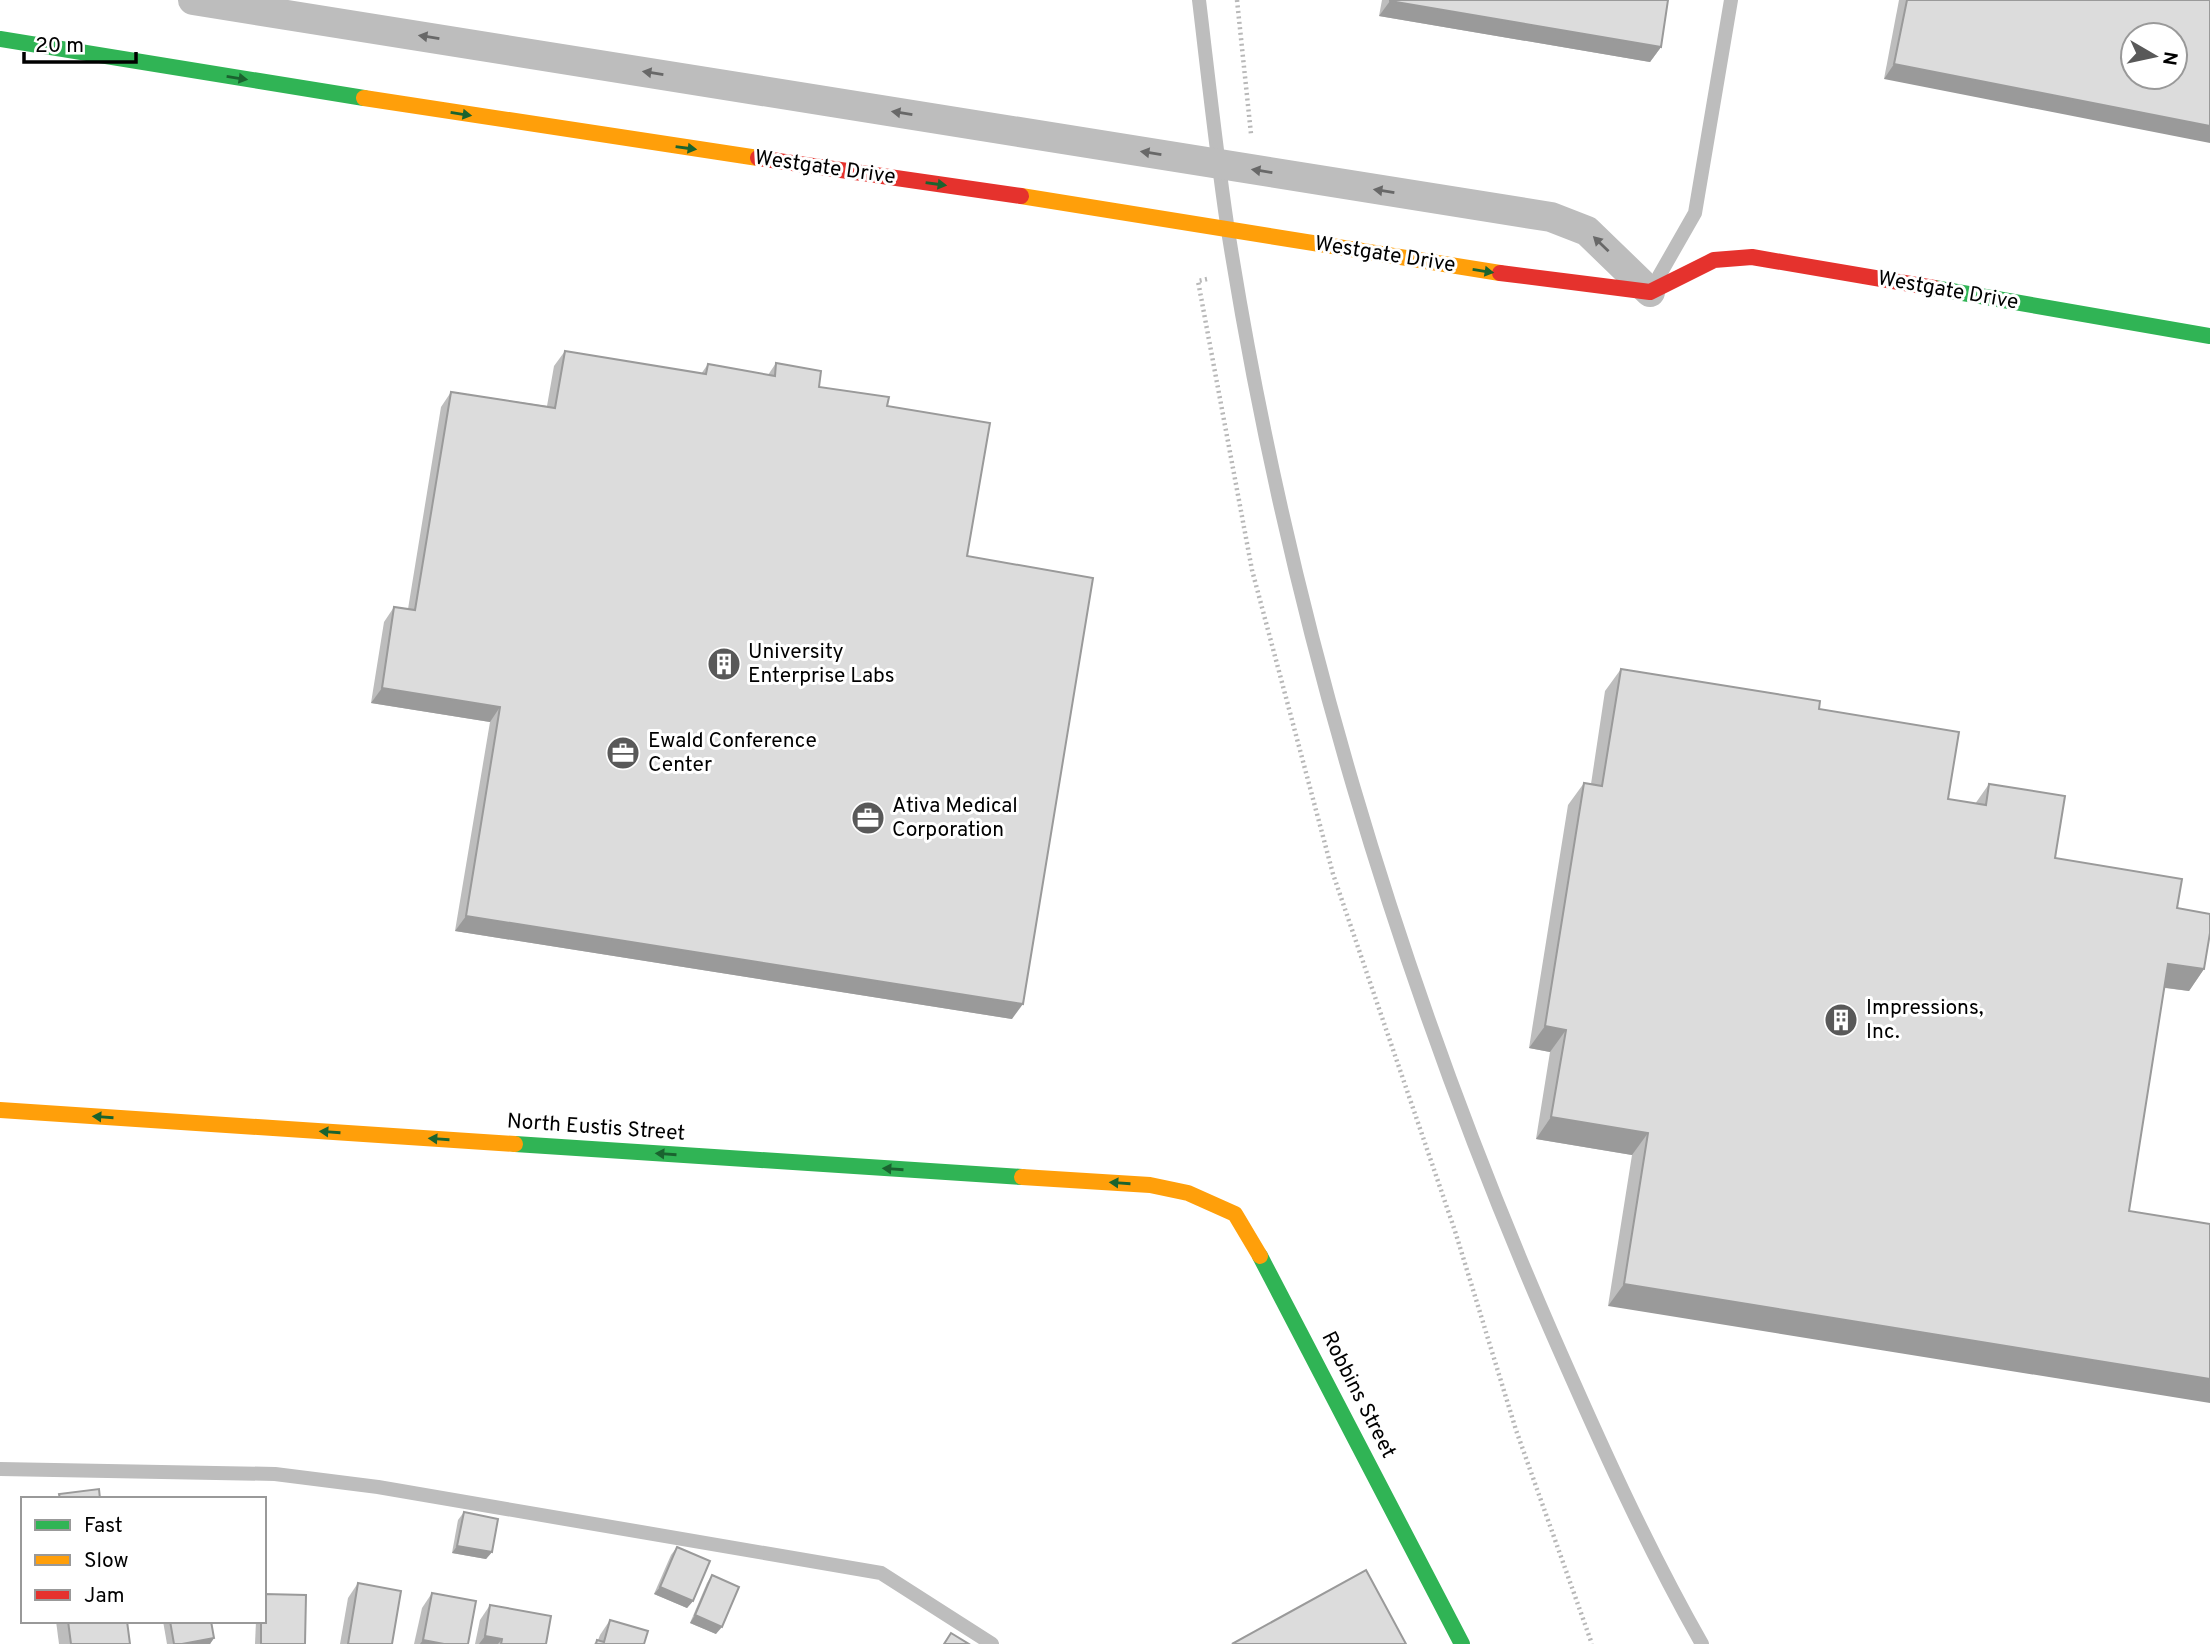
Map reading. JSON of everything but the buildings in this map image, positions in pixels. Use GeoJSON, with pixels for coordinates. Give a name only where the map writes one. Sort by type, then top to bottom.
{"type":"FeatureCollection","features":[{"type":"Feature","properties":{"kind":"street"},"geometry":{"type":"LineString","coordinates":[[193,0],[1551,217],[1587,231],[1650,292]]}},
{"type":"Feature","properties":{"kind":"street","name":"Westgate Drive"},"geometry":{"type":"LineString","coordinates":[[0,39],[544,127],[1082,205],[1548,281],[1650,292],[1714,260],[1752,257],[2210,336]]}},
{"type":"Feature","properties":{"kind":"street","name":"North Eustis Street"},"geometry":{"type":"LineString","coordinates":[[0,1110],[1150,1185],[1188,1193]]}},
{"type":"Feature","properties":{"kind":"street","name":"Robbins Street"},"geometry":{"type":"LineString","coordinates":[[1188,1193],[1235,1214],[1262,1259],[1462,1644]]}},
{"type":"Feature","properties":{"kind":"lane"},"geometry":{"type":"LineString","coordinates":[[1199,0],[1228,230],[1277,482],[1301,588],[1367,827],[1422,997],[1481,1161],[1529,1279],[1636,1517],[1702,1644]]}},
{"type":"Feature","properties":{"kind":"lane"},"geometry":{"type":"LineString","coordinates":[[1650,292],[1695,213],[1731,0]]}},
{"type":"Feature","properties":{"kind":"lane"},"geometry":{"type":"LineString","coordinates":[[0,1469],[275,1474],[378,1487],[881,1573],[992,1644]]}},
{"type":"Feature","properties":{"kind":"path"},"geometry":{"type":"LineString","coordinates":[[1237,0],[1255,170]]}},
{"type":"Feature","properties":{"kind":"path"},"geometry":{"type":"LineString","coordinates":[[1207,279],[1198,281],[1252,570],[1333,874],[1455,1231],[1516,1430],[1592,1644]]}},
{"type":"Feature","properties":{"kind":"traffic: fast"},"geometry":{"type":"LineString","coordinates":[[0,39],[364,98]]}},
{"type":"Feature","properties":{"kind":"traffic: fast"},"geometry":{"type":"LineString","coordinates":[[1934,288],[2210,336]]}},
{"type":"Feature","properties":{"kind":"traffic: fast"},"geometry":{"type":"LineString","coordinates":[[515,1144],[1022,1177]]}},
{"type":"Feature","properties":{"kind":"traffic: fast"},"geometry":{"type":"LineString","coordinates":[[1260,1256],[1462,1644]]}},
{"type":"Feature","properties":{"kind":"traffic: slow"},"geometry":{"type":"LineString","coordinates":[[364,98],[758,158]]}},
{"type":"Feature","properties":{"kind":"traffic: slow"},"geometry":{"type":"LineString","coordinates":[[1021,196],[1500,273]]}},
{"type":"Feature","properties":{"kind":"traffic: slow"},"geometry":{"type":"LineString","coordinates":[[0,1110],[515,1144]]}},
{"type":"Feature","properties":{"kind":"traffic: slow"},"geometry":{"type":"LineString","coordinates":[[1022,1177],[1150,1185],[1188,1193],[1235,1214],[1260,1256]]}},
{"type":"Feature","properties":{"kind":"traffic: jam"},"geometry":{"type":"LineString","coordinates":[[758,158],[1021,196]]}},
{"type":"Feature","properties":{"kind":"traffic: jam"},"geometry":{"type":"LineString","coordinates":[[1500,273],[1650,292],[1714,260],[1752,257],[1934,288]]}},
{"type":"Feature","properties":{"kind":"place","name":"University Enterprise Labs"},"geometry":{"type":"Point","coordinates":[724,664]}},
{"type":"Feature","properties":{"kind":"place","name":"Ewald Conference Center"},"geometry":{"type":"Point","coordinates":[623,753]}},
{"type":"Feature","properties":{"kind":"place","name":"Ativa Medical Corporation"},"geometry":{"type":"Point","coordinates":[868,818]}},
{"type":"Feature","properties":{"kind":"place","name":"Impressions, Inc."},"geometry":{"type":"Point","coordinates":[1841,1020]}}]}
